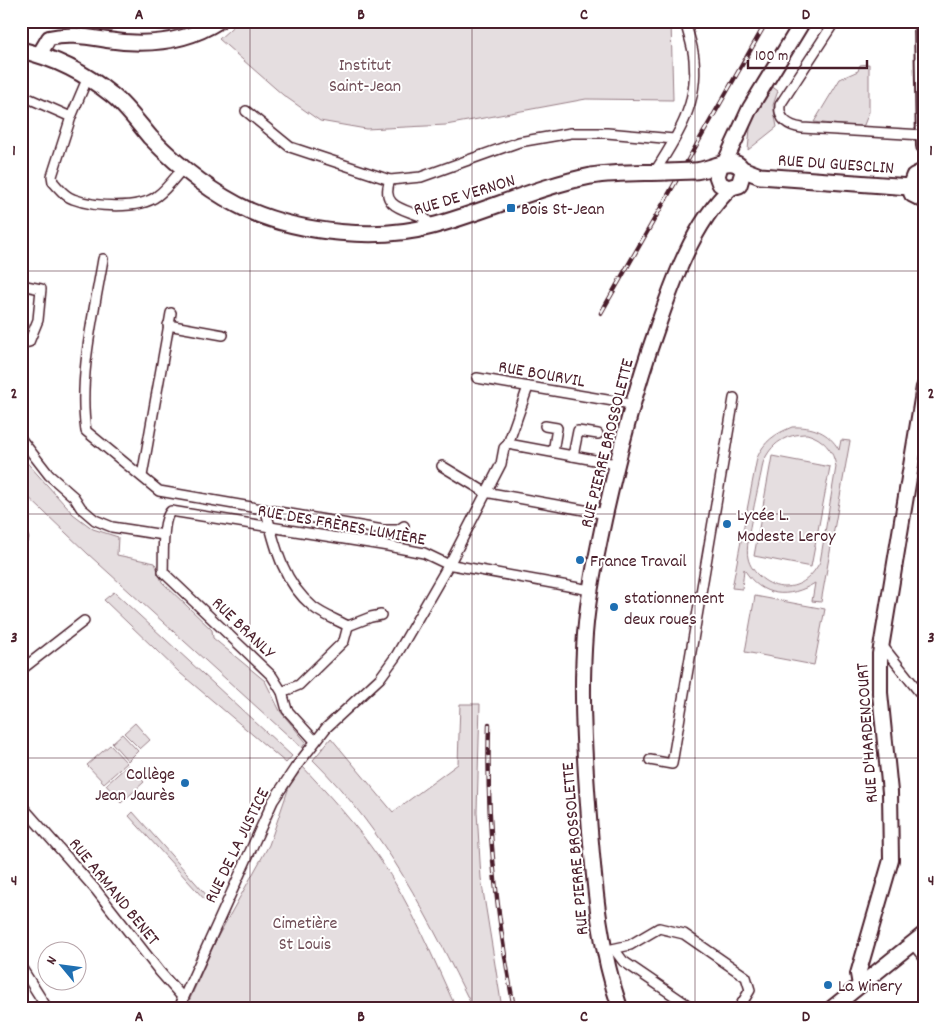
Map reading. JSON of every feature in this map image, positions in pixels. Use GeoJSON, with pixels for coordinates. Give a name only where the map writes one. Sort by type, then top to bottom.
{"type":"FeatureCollection","features":[{"type":"Feature","properties":{"kind":"main road"},"geometry":{"type":"LineString","coordinates":[[39,55],[49,38],[57,36],[74,36],[124,43],[178,40],[196,34],[219,21]]}},
{"type":"Feature","properties":{"kind":"main road"},"geometry":{"type":"LineString","coordinates":[[728,177],[736,152],[738,132],[750,108],[803,21]]}},
{"type":"Feature","properties":{"kind":"main road"},"geometry":{"type":"LineString","coordinates":[[922,21],[924,146]]}},
{"type":"Feature","properties":{"kind":"main road","name":"RUE DE VERNON"},"geometry":{"type":"LineString","coordinates":[[21,50],[60,62],[88,77],[113,96],[152,138],[209,187],[250,211],[290,224],[332,231],[373,233],[431,226],[553,186],[592,176],[699,171],[728,177]]}},
{"type":"Feature","properties":{"kind":"main road"},"geometry":{"type":"LineString","coordinates":[[924,171],[914,176],[910,187],[912,194],[924,200]]}},
{"type":"Feature","properties":{"kind":"main road","name":"RUE DU GUESCLIN"},"geometry":{"type":"LineString","coordinates":[[728,177],[760,176],[910,187]]}},
{"type":"Feature","properties":{"kind":"main road","name":"RUE PIERRE BROSSOLETTE"},"geometry":{"type":"LineString","coordinates":[[620,1008],[594,878],[582,708],[585,635],[590,590],[616,464],[631,404],[661,317],[688,249],[728,177]]}},
{"type":"Feature","properties":{"kind":"main road","name":"RUE D'HARDENCOURT"},"geometry":{"type":"LineString","coordinates":[[860,985],[858,974],[891,860],[890,792],[879,674],[881,644],[924,388]]}},
{"type":"Feature","properties":{"kind":"main road"},"geometry":{"type":"LineString","coordinates":[[832,1008],[924,934]]}},
{"type":"Feature","properties":{"kind":"main road"},"geometry":{"type":"LineString","coordinates":[[863,956],[874,974]]}},
{"type":"Feature","properties":{"kind":"street"},"geometry":{"type":"LineString","coordinates":[[660,172],[674,139],[690,110],[694,82],[694,58],[685,21]]}},
{"type":"Feature","properties":{"kind":"street"},"geometry":{"type":"LineString","coordinates":[[831,21],[830,27],[780,105],[779,112],[783,119],[789,126],[802,128],[924,135]]}},
{"type":"Feature","properties":{"kind":"street"},"geometry":{"type":"LineString","coordinates":[[88,77],[72,117],[52,176],[52,182],[72,199],[110,206],[146,201],[157,196],[184,167]]}},
{"type":"Feature","properties":{"kind":"street"},"geometry":{"type":"LineString","coordinates":[[21,95],[72,117]]}},
{"type":"Feature","properties":{"kind":"street"},"geometry":{"type":"LineString","coordinates":[[246,111],[290,146],[390,180],[421,177],[520,142],[571,133],[607,133],[674,139]]}},
{"type":"Feature","properties":{"kind":"street"},"geometry":{"type":"LineString","coordinates":[[390,180],[387,188],[391,200],[397,209],[425,218],[431,226]]}},
{"type":"Feature","properties":{"kind":"street"},"geometry":{"type":"LineString","coordinates":[[103,259],[87,358],[84,418],[86,431],[159,491],[383,530],[398,530],[404,526]]}},
{"type":"Feature","properties":{"kind":"street"},"geometry":{"type":"LineString","coordinates":[[21,285],[41,289],[38,320],[29,342],[21,344]]}},
{"type":"Feature","properties":{"kind":"street"},"geometry":{"type":"LineString","coordinates":[[142,476],[170,313]]}},
{"type":"Feature","properties":{"kind":"street"},"geometry":{"type":"LineString","coordinates":[[168,325],[224,335]]}},
{"type":"Feature","properties":{"kind":"street","name":"RUE BOURVIL"},"geometry":{"type":"LineString","coordinates":[[478,378],[631,404]]}},
{"type":"Feature","properties":{"kind":"street","name":"RUE DE LA JUSTICE"},"geometry":{"type":"LineString","coordinates":[[179,1008],[260,826],[295,768],[315,741],[380,678],[396,656],[500,464],[504,448],[508,444],[528,387]]}},
{"type":"Feature","properties":{"kind":"street"},"geometry":{"type":"LineString","coordinates":[[650,760],[672,764],[734,398]]}},
{"type":"Feature","properties":{"kind":"street"},"geometry":{"type":"LineString","coordinates":[[545,426],[557,428],[553,452]]}},
{"type":"Feature","properties":{"kind":"street"},"geometry":{"type":"LineString","coordinates":[[573,456],[578,431],[598,434]]}},
{"type":"Feature","properties":{"kind":"street"},"geometry":{"type":"LineString","coordinates":[[21,439],[49,474],[74,497],[81,508],[94,520],[112,527],[164,535]]}},
{"type":"Feature","properties":{"kind":"street"},"geometry":{"type":"LineString","coordinates":[[508,444],[616,464]]}},
{"type":"Feature","properties":{"kind":"street"},"geometry":{"type":"LineString","coordinates":[[442,466],[485,492],[606,514]]}},
{"type":"Feature","properties":{"kind":"street","name":"RUE DES FRÈRES LUMIÈRE"},"geometry":{"type":"LineString","coordinates":[[164,535],[167,515],[171,511],[424,553],[447,564],[590,590]]}},
{"type":"Feature","properties":{"kind":"street"},"geometry":{"type":"LineString","coordinates":[[266,511],[281,564],[290,584],[314,608],[348,626],[371,617],[381,616]]}},
{"type":"Feature","properties":{"kind":"street","name":"RUE BRANLY"},"geometry":{"type":"LineString","coordinates":[[164,535],[164,572],[272,676],[282,692],[287,710],[315,741]]}},
{"type":"Feature","properties":{"kind":"street"},"geometry":{"type":"LineString","coordinates":[[21,670],[84,621]]}},
{"type":"Feature","properties":{"kind":"street"},"geometry":{"type":"LineString","coordinates":[[282,692],[299,685],[344,641],[348,626]]}},
{"type":"Feature","properties":{"kind":"street"},"geometry":{"type":"LineString","coordinates":[[881,644],[924,698]]}},
{"type":"Feature","properties":{"kind":"street","name":"RUE ARMAND BENET"},"geometry":{"type":"LineString","coordinates":[[21,805],[96,890],[160,972],[183,998]]}},
{"type":"Feature","properties":{"kind":"street","name":"RUE PIERRE BROSSOLETTE"},"geometry":{"type":"LineString","coordinates":[[608,950],[630,945],[659,928],[684,934],[746,977],[750,990],[739,1008]]}},
{"type":"Feature","properties":{"kind":"street"},"geometry":{"type":"LineString","coordinates":[[912,943],[924,958]]}},
{"type":"Feature","properties":{"kind":"street","name":"RUE PIERRE BROSSOLETTE"},"geometry":{"type":"LineString","coordinates":[[608,950],[692,1008]]}},
{"type":"Feature","properties":{"kind":"street"},"geometry":{"type":"LineString","coordinates":[[22,968],[48,1008]]}},
{"type":"Feature","properties":{"kind":"green space","name":"Institut Saint-Jean"},"geometry":{"type":"Polygon","coordinates":[[[239,21],[671,21],[673,100],[586,99],[446,125],[366,129],[320,121],[283,95],[219,39],[239,21]]]}},
{"type":"Feature","properties":{"kind":"green space"},"geometry":{"type":"Polygon","coordinates":[[[869,64],[869,112],[864,125],[859,127],[814,122],[840,79],[858,71],[860,65],[869,64]]]}},
{"type":"Feature","properties":{"kind":"green space"},"geometry":{"type":"Polygon","coordinates":[[[770,85],[778,91],[773,105],[777,127],[748,150],[751,118],[770,85]]]}},
{"type":"Feature","properties":{"kind":"green space"},"geometry":{"type":"Polygon","coordinates":[[[792,427],[799,427],[819,431],[830,439],[839,450],[841,440],[850,441],[821,602],[812,601],[815,583],[795,592],[776,593],[759,586],[744,569],[742,589],[732,588],[757,458],[763,447],[775,435],[792,427]],[[799,434],[780,441],[770,450],[763,463],[747,550],[753,569],[761,578],[772,585],[784,587],[801,583],[814,572],[820,562],[836,467],[833,456],[827,446],[813,436],[799,434]]]}},
{"type":"Feature","properties":{"kind":"green space"},"geometry":{"type":"Polygon","coordinates":[[[21,456],[73,514],[93,529],[118,537],[117,555],[155,563],[162,582],[212,630],[213,638],[265,681],[280,711],[306,742],[302,748],[88,554],[21,490],[21,456]]]}},
{"type":"Feature","properties":{"kind":"green space"},"geometry":{"type":"Polygon","coordinates":[[[772,456],[830,467],[811,567],[754,556],[772,456]]]}},
{"type":"Feature","properties":{"kind":"green space"},"geometry":{"type":"Polygon","coordinates":[[[114,592],[292,756],[286,763],[180,673],[104,600],[114,592]]]}},
{"type":"Feature","properties":{"kind":"green space"},"geometry":{"type":"Polygon","coordinates":[[[755,596],[825,609],[814,665],[745,652],[755,596]]]}},
{"type":"Feature","properties":{"kind":"green space"},"geometry":{"type":"Polygon","coordinates":[[[460,704],[480,704],[477,812],[481,878],[502,1008],[473,1008],[404,876],[363,816],[313,760],[331,738],[393,812],[458,764],[460,704]]]}},
{"type":"Feature","properties":{"kind":"green space"},"geometry":{"type":"Polygon","coordinates":[[[135,723],[150,740],[140,749],[124,733],[135,723]]]}},
{"type":"Feature","properties":{"kind":"green space"},"geometry":{"type":"Polygon","coordinates":[[[122,734],[138,751],[128,761],[112,743],[122,734]]]}},
{"type":"Feature","properties":{"kind":"green space"},"geometry":{"type":"Polygon","coordinates":[[[110,745],[127,763],[104,783],[87,765],[110,745]]]}},
{"type":"Feature","properties":{"kind":"green space"},"geometry":{"type":"Polygon","coordinates":[[[128,765],[144,782],[121,803],[106,785],[128,765]]]}},
{"type":"Feature","properties":{"kind":"green space","name":"Cimetière St Louis"},"geometry":{"type":"Polygon","coordinates":[[[303,767],[371,846],[391,876],[421,932],[456,1008],[186,1008],[217,938],[269,845],[289,787],[303,767]]]}},
{"type":"Feature","properties":{"kind":"green space"},"geometry":{"type":"Polygon","coordinates":[[[133,812],[209,898],[206,901],[129,816],[133,812]]]}},
{"type":"Feature","properties":{"kind":"railway"},"geometry":{"type":"LineString","coordinates":[[601,313],[767,21]]}},
{"type":"Feature","properties":{"kind":"railway"},"geometry":{"type":"LineString","coordinates":[[489,724],[489,796],[497,902],[514,1008]]}},
{"type":"Feature","properties":{"kind":"place","name":"Bois St-Jean"},"geometry":{"type":"Point","coordinates":[511,208]}},
{"type":"Feature","properties":{"kind":"place","name":"Lycée L. Modeste Leroy"},"geometry":{"type":"Point","coordinates":[727,524]}},
{"type":"Feature","properties":{"kind":"place","name":"France Travail"},"geometry":{"type":"Point","coordinates":[580,560]}},
{"type":"Feature","properties":{"kind":"place","name":"stationnement deux roues"},"geometry":{"type":"Point","coordinates":[614,607]}},
{"type":"Feature","properties":{"kind":"place","name":"Collège Jean Jaurès"},"geometry":{"type":"Point","coordinates":[185,783]}},
{"type":"Feature","properties":{"kind":"place","name":"La Winery"},"geometry":{"type":"Point","coordinates":[828,985]}}]}
